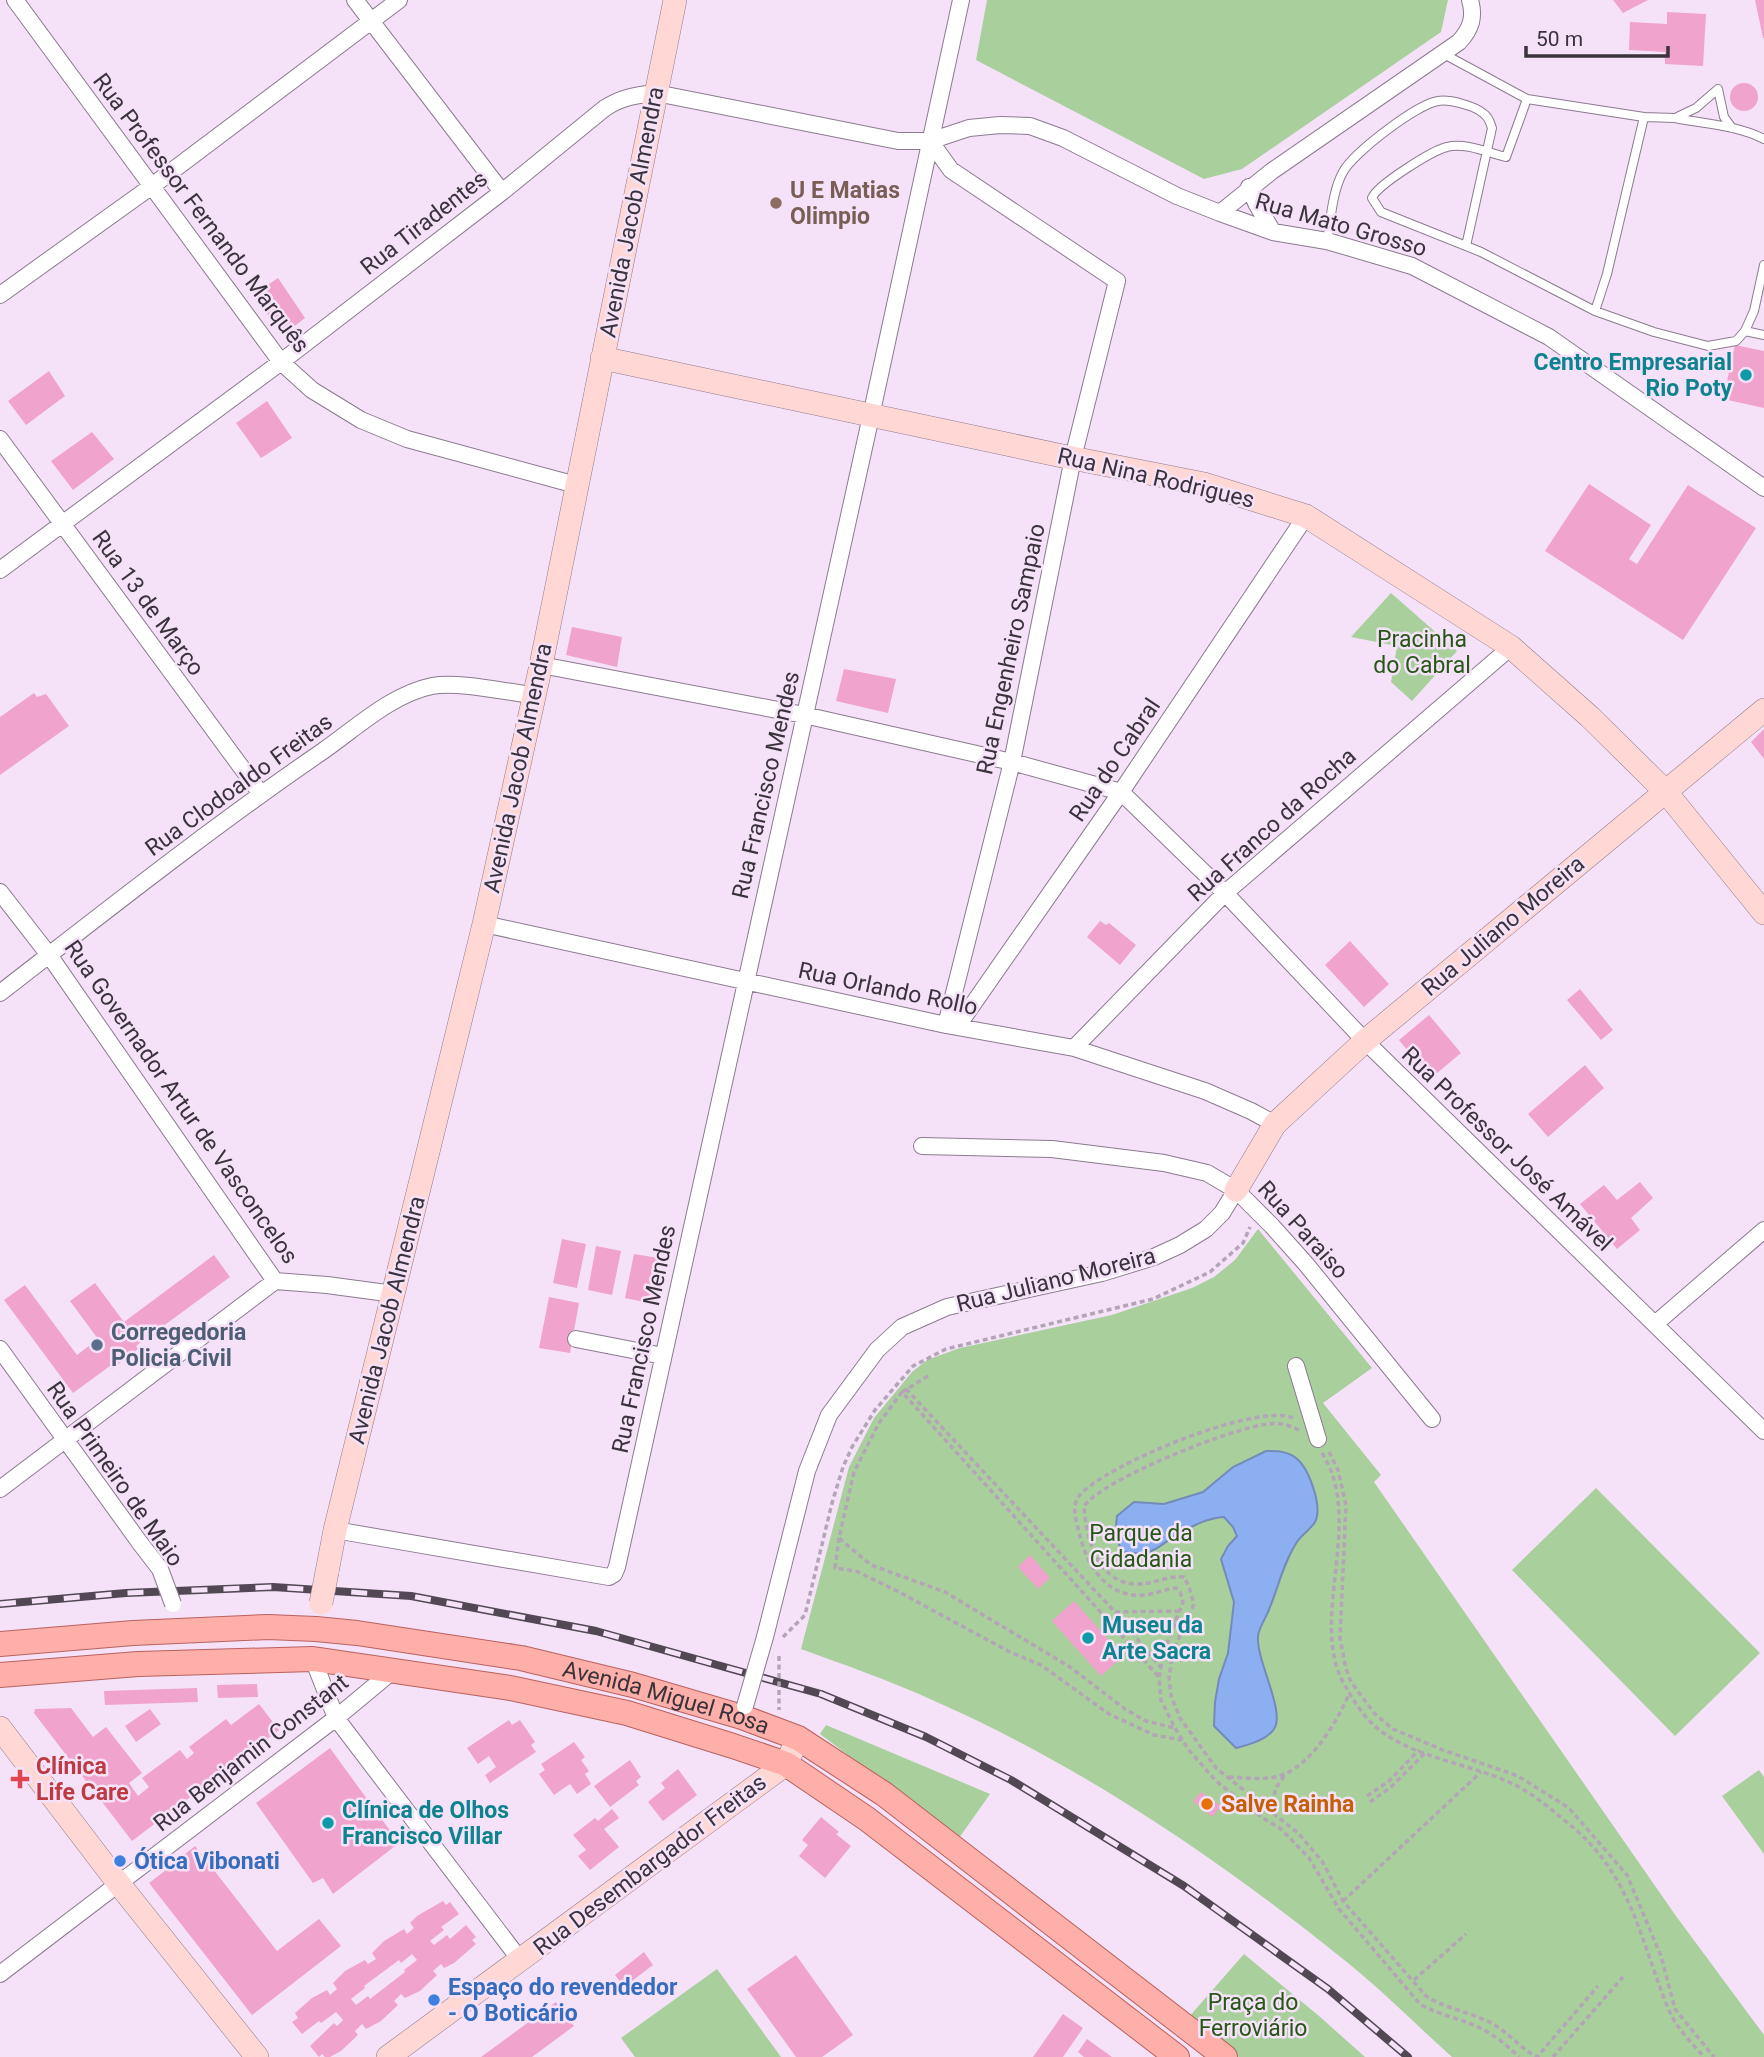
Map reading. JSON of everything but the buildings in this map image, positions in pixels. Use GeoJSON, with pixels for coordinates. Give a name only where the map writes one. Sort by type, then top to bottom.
{"type":"FeatureCollection","features":[{"type":"Feature","properties":{"kind":"main road","name":"Avenida Miguel Rosa"},"geometry":{"type":"LineString","coordinates":[[0,1644],[179,1631],[268,1627],[316,1629],[521,1658],[744,1711],[798,1738],[884,1794],[1225,2057]]}},
{"type":"Feature","properties":{"kind":"main road"},"geometry":{"type":"LineString","coordinates":[[313,1659],[316,1629]]}},
{"type":"Feature","properties":{"kind":"main road","name":"Avenida Miguel Rosa"},"geometry":{"type":"LineString","coordinates":[[0,1675],[138,1664],[313,1659],[510,1688],[627,1713],[786,1764],[867,1819],[1177,2057]]}},
{"type":"Feature","properties":{"kind":"main road"},"geometry":{"type":"LineString","coordinates":[[867,1819],[884,1794]]}},
{"type":"Feature","properties":{"kind":"main road"},"geometry":{"type":"LineString","coordinates":[[950,1884],[968,1860]]}},
{"type":"Feature","properties":{"kind":"street","name":"Rua Professor Fernando Marquês"},"geometry":{"type":"LineString","coordinates":[[15,0],[281,362],[312,390],[360,420],[407,439],[576,485]]}},
{"type":"Feature","properties":{"kind":"street"},"geometry":{"type":"LineString","coordinates":[[355,0],[502,192]]}},
{"type":"Feature","properties":{"kind":"street"},"geometry":{"type":"LineString","coordinates":[[0,295],[152,186],[399,0]]}},
{"type":"Feature","properties":{"kind":"street","name":"Avenida Jacob Almendra"},"geometry":{"type":"LineString","coordinates":[[316,1629],[335,1530],[484,923],[541,665],[675,0]]}},
{"type":"Feature","properties":{"kind":"street","name":"Rua Francisco Mendes"},"geometry":{"type":"LineString","coordinates":[[335,1530],[609,1577],[614,1574],[961,0]]}},
{"type":"Feature","properties":{"kind":"street"},"geometry":{"type":"LineString","coordinates":[[1220,213],[1250,187],[1459,42],[1473,18],[1470,0]]}},
{"type":"Feature","properties":{"kind":"street","name":"Rua Tiradentes"},"geometry":{"type":"LineString","coordinates":[[0,570],[281,362],[617,100],[656,93],[898,141],[930,141]]}},
{"type":"Feature","properties":{"kind":"street","name":"Rua Mato Grosso"},"geometry":{"type":"LineString","coordinates":[[930,141],[969,128],[1030,126],[1063,138],[1177,196],[1220,213],[1273,232],[1327,241],[1412,266],[1475,296],[1549,337],[1764,488]]}},
{"type":"Feature","properties":{"kind":"street","name":"Rua Engenheiro Sampaio"},"geometry":{"type":"LineString","coordinates":[[930,141],[951,170],[1117,281],[1073,458],[1012,762],[951,1026]]}},
{"type":"Feature","properties":{"kind":"street"},"geometry":{"type":"LineString","coordinates":[[1250,187],[1273,232]]}},
{"type":"Feature","properties":{"kind":"street","name":"Rua Nina Rodrigues"},"geometry":{"type":"LineString","coordinates":[[602,358],[1204,484],[1306,516],[1511,647],[1590,717],[1665,791],[1764,913]]}},
{"type":"Feature","properties":{"kind":"street","name":"Rua 13 de Março"},"geometry":{"type":"LineString","coordinates":[[0,439],[261,794]]}},
{"type":"Feature","properties":{"kind":"street","name":"Rua Mato Grosso"},"geometry":{"type":"LineString","coordinates":[[1745,474],[1764,479]]}},
{"type":"Feature","properties":{"kind":"street","name":"Rua do Cabral"},"geometry":{"type":"LineString","coordinates":[[951,1026],[1121,792],[1306,516]]}},
{"type":"Feature","properties":{"kind":"street","name":"Rua Franco da Rocha"},"geometry":{"type":"LineString","coordinates":[[1074,1048],[1225,893],[1511,647]]}},
{"type":"Feature","properties":{"kind":"street"},"geometry":{"type":"LineString","coordinates":[[541,665],[804,715],[1012,762],[1121,792]]}},
{"type":"Feature","properties":{"kind":"street","name":"Rua Clodoaldo Freitas"},"geometry":{"type":"LineString","coordinates":[[0,993],[261,794],[386,707],[433,686],[450,685],[533,695]]}},
{"type":"Feature","properties":{"kind":"street","name":"Rua Juliano Moreira"},"geometry":{"type":"LineString","coordinates":[[744,1711],[772,1641],[811,1460],[829,1415],[877,1350],[902,1327],[947,1307],[1102,1273],[1154,1257],[1206,1229],[1222,1213],[1275,1124],[1364,1041],[1764,710]]}},
{"type":"Feature","properties":{"kind":"street","name":"Rua Professor José Amável"},"geometry":{"type":"LineString","coordinates":[[1121,792],[1225,893],[1364,1041],[1764,1431]]}},
{"type":"Feature","properties":{"kind":"street","name":"Rua Governador Artur de Vasconcelos"},"geometry":{"type":"LineString","coordinates":[[0,892],[49,955],[275,1281],[394,1294]]}},
{"type":"Feature","properties":{"kind":"street","name":"Rua Orlando Rollo"},"geometry":{"type":"LineString","coordinates":[[484,923],[951,1026],[1074,1048],[1205,1091],[1275,1124]]}},
{"type":"Feature","properties":{"kind":"street","name":"Rua Paraiso"},"geometry":{"type":"LineString","coordinates":[[922,1146],[1052,1149],[1164,1163],[1207,1173],[1236,1190],[1306,1264],[1432,1419]]}},
{"type":"Feature","properties":{"kind":"street"},"geometry":{"type":"LineString","coordinates":[[1655,1324],[1764,1230]]}},
{"type":"Feature","properties":{"kind":"street"},"geometry":{"type":"LineString","coordinates":[[0,1489],[275,1281]]}},
{"type":"Feature","properties":{"kind":"street"},"geometry":{"type":"LineString","coordinates":[[576,1339],[663,1356]]}},
{"type":"Feature","properties":{"kind":"street","name":"Rua Primeiro de Maio"},"geometry":{"type":"LineString","coordinates":[[0,1349],[160,1569],[173,1604],[179,1631]]}},
{"type":"Feature","properties":{"kind":"street"},"geometry":{"type":"LineString","coordinates":[[1292,1369],[1312,1438]]}},
{"type":"Feature","properties":{"kind":"street"},"geometry":{"type":"LineString","coordinates":[[313,1659],[336,1718],[521,1961]]}},
{"type":"Feature","properties":{"kind":"street","name":"Rua Benjamin Constant"},"geometry":{"type":"LineString","coordinates":[[0,1974],[395,1670]]}},
{"type":"Feature","properties":{"kind":"street"},"geometry":{"type":"LineString","coordinates":[[0,1727],[119,1884],[257,2057]]}},
{"type":"Feature","properties":{"kind":"street","name":"Rua Desembargador Freitas"},"geometry":{"type":"LineString","coordinates":[[388,2057],[786,1764],[798,1738]]}},
{"type":"Feature","properties":{"kind":"lane"},"geometry":{"type":"LineString","coordinates":[[1442,53],[1527,99],[1644,117],[1675,118],[1732,128],[1764,139]]}},
{"type":"Feature","properties":{"kind":"lane"},"geometry":{"type":"LineString","coordinates":[[1675,118],[1696,108],[1718,89],[1724,117],[1732,128]]}},
{"type":"Feature","properties":{"kind":"lane"},"geometry":{"type":"LineString","coordinates":[[1527,99],[1506,157],[1448,146],[1393,177],[1374,192],[1372,198],[1381,212],[1466,246],[1595,311],[1654,332],[1708,346],[1736,341],[1745,331],[1754,311],[1764,265]]}},
{"type":"Feature","properties":{"kind":"lane"},"geometry":{"type":"LineString","coordinates":[[1327,241],[1337,188],[1344,170],[1390,128],[1424,105],[1446,100],[1482,111],[1488,117],[1492,128],[1466,246]]}},
{"type":"Feature","properties":{"kind":"lane"},"geometry":{"type":"LineString","coordinates":[[1595,311],[1607,274],[1644,117]]}},
{"type":"Feature","properties":{"kind":"lane"},"geometry":{"type":"LineString","coordinates":[[1745,331],[1764,335]]}},
{"type":"Feature","properties":{"kind":"path"},"geometry":{"type":"LineString","coordinates":[[779,1710],[772,1641],[805,1615],[843,1467],[874,1410],[913,1366],[946,1349],[1153,1299],[1210,1272],[1243,1242],[1257,1211]]}},
{"type":"Feature","properties":{"kind":"path"},"geometry":{"type":"LineString","coordinates":[[1210,1272],[1214,1278]]}},
{"type":"Feature","properties":{"kind":"path"},"geometry":{"type":"LineString","coordinates":[[928,1376],[904,1390],[878,1423],[854,1472],[835,1568],[856,1571],[1010,1652],[1041,1665],[1109,1714],[1154,1735],[1182,1740]]}},
{"type":"Feature","properties":{"kind":"path"},"geometry":{"type":"LineString","coordinates":[[904,1390],[1115,1612],[1162,1669]]}},
{"type":"Feature","properties":{"kind":"path"},"geometry":{"type":"LineString","coordinates":[[904,1390],[1159,1677]]}},
{"type":"Feature","properties":{"kind":"path"},"geometry":{"type":"LineString","coordinates":[[1519,2057],[1480,2028],[1435,2012],[1417,2001],[1339,1909],[1309,1858],[1281,1829],[1216,1781],[1182,1740],[1161,1700],[1159,1677],[1164,1650],[1183,1602],[1180,1592],[1176,1588],[1137,1595],[1119,1590],[1099,1578],[1084,1554],[1075,1515],[1076,1501],[1081,1494],[1114,1470],[1198,1434],[1273,1414],[1291,1416],[1312,1438],[1326,1460],[1336,1490],[1340,1521],[1332,1634],[1339,1672],[1359,1708],[1382,1733],[1425,1753],[1518,1786],[1576,1830],[1620,1882],[1630,1901],[1664,1999],[1676,2024],[1704,2057]]}},
{"type":"Feature","properties":{"kind":"path"},"geometry":{"type":"LineString","coordinates":[[1598,1986],[1537,2057],[1525,2051],[1492,2023],[1435,2002],[1426,1996],[1343,1901],[1322,1861],[1298,1833],[1216,1768],[1180,1718],[1171,1696],[1170,1671],[1173,1651],[1194,1604],[1188,1582],[1184,1577],[1172,1576],[1155,1582],[1134,1584],[1106,1572],[1095,1555],[1084,1506],[1098,1491],[1118,1479],[1201,1444],[1267,1424],[1285,1423],[1324,1443],[1338,1470],[1346,1505],[1340,1638],[1351,1682],[1375,1714],[1393,1729],[1518,1776],[1569,1808],[1627,1875],[1661,1956],[1675,2009],[1714,2057]]}},
{"type":"Feature","properties":{"kind":"path"},"geometry":{"type":"LineString","coordinates":[[839,1538],[871,1565],[945,1592],[1070,1667],[1125,1709],[1146,1721],[1175,1728]]}},
{"type":"Feature","properties":{"kind":"path"},"geometry":{"type":"LineString","coordinates":[[1115,1612],[1180,1611]]}},
{"type":"Feature","properties":{"kind":"path"},"geometry":{"type":"LineString","coordinates":[[1122,1621],[1175,1622]]}},
{"type":"Feature","properties":{"kind":"path"},"geometry":{"type":"LineString","coordinates":[[1273,1812],[1275,1789],[1286,1774],[1307,1757],[1332,1728],[1350,1692]]}},
{"type":"Feature","properties":{"kind":"path"},"geometry":{"type":"LineString","coordinates":[[1367,1796],[1388,1782],[1419,1750]]}},
{"type":"Feature","properties":{"kind":"path"},"geometry":{"type":"LineString","coordinates":[[1370,1802],[1391,1787],[1425,1753]]}},
{"type":"Feature","properties":{"kind":"path"},"geometry":{"type":"LineString","coordinates":[[1343,1901],[1481,1772]]}},
{"type":"Feature","properties":{"kind":"path"},"geometry":{"type":"LineString","coordinates":[[1230,1777],[1261,1779],[1286,1774]]}},
{"type":"Feature","properties":{"kind":"path"},"geometry":{"type":"LineString","coordinates":[[1414,1980],[1466,1934]]}},
{"type":"Feature","properties":{"kind":"path"},"geometry":{"type":"LineString","coordinates":[[1553,2057],[1623,1977]]}},
{"type":"Feature","properties":{"kind":"green space"},"geometry":{"type":"Polygon","coordinates":[[[987,0],[1448,0],[1441,32],[1242,169],[1204,179],[976,60],[987,0]]]}},
{"type":"Feature","properties":{"kind":"green space","name":"Pracinha do Cabral"},"geometry":{"type":"Polygon","coordinates":[[[1391,593],[1457,651],[1412,701],[1391,682],[1397,646],[1351,637],[1391,593]]]}},
{"type":"Feature","properties":{"kind":"green space","name":"Parque da Cidadania"},"geometry":{"type":"Polygon","coordinates":[[[1258,1229],[1372,1368],[1323,1403],[1381,1475],[1374,1482],[1676,1916],[1764,2035],[1764,2057],[1452,2057],[1382,1992],[1291,1918],[1193,1847],[1091,1782],[985,1724],[898,1685],[801,1649],[849,1467],[874,1418],[912,1372],[927,1360],[960,1348],[1112,1315],[1192,1288],[1214,1277],[1235,1260],[1258,1229]]]}},
{"type":"Feature","properties":{"kind":"green space"},"geometry":{"type":"Polygon","coordinates":[[[1596,1488],[1760,1653],[1675,1736],[1512,1570],[1596,1488]]]}},
{"type":"Feature","properties":{"kind":"green space"},"geometry":{"type":"Polygon","coordinates":[[[826,1725],[990,1794],[959,1838],[820,1734],[826,1725]]]}},
{"type":"Feature","properties":{"kind":"green space"},"geometry":{"type":"Polygon","coordinates":[[[1759,1770],[1764,1777],[1764,1854],[1722,1796],[1759,1770]]]}},
{"type":"Feature","properties":{"kind":"green space","name":"Praça do Ferroviário"},"geometry":{"type":"Polygon","coordinates":[[[1244,1954],[1365,2057],[1239,2057],[1188,2018],[1244,1954]]]}},
{"type":"Feature","properties":{"kind":"green space"},"geometry":{"type":"Polygon","coordinates":[[[717,1969],[781,2057],[635,2057],[621,2038],[717,1969]]]}},
{"type":"Feature","properties":{"kind":"water"},"geometry":{"type":"Polygon","coordinates":[[[1266,1451],[1285,1453],[1301,1463],[1313,1488],[1317,1515],[1313,1525],[1292,1550],[1258,1636],[1277,1721],[1271,1733],[1262,1739],[1236,1748],[1214,1726],[1215,1702],[1228,1653],[1234,1602],[1221,1559],[1237,1536],[1233,1527],[1224,1517],[1211,1519],[1172,1537],[1150,1552],[1123,1552],[1115,1537],[1117,1516],[1134,1502],[1164,1504],[1203,1492],[1233,1467],[1266,1451]]]}},
{"type":"Feature","properties":{"kind":"railway"},"geometry":{"type":"LineString","coordinates":[[0,1604],[126,1593],[273,1587],[411,1596],[596,1631],[821,1694],[926,1737],[1011,1780],[1184,1886],[1328,1989],[1408,2057]]}},
{"type":"Feature","properties":{"kind":"place","name":"U E Matias Olimpio"},"geometry":{"type":"Point","coordinates":[776,203]}},
{"type":"Feature","properties":{"kind":"place","name":"Centro Empresarial Rio Poty"},"geometry":{"type":"Point","coordinates":[1746,375]}},
{"type":"Feature","properties":{"kind":"place","name":"Corregedoria Policia Civil"},"geometry":{"type":"Point","coordinates":[97,1345]}},
{"type":"Feature","properties":{"kind":"place","name":"Museu da Arte Sacra"},"geometry":{"type":"Point","coordinates":[1088,1638]}},
{"type":"Feature","properties":{"kind":"place","name":"Clínica Life Care"},"geometry":{"type":"Point","coordinates":[20,1779]}},
{"type":"Feature","properties":{"kind":"place","name":"Salve Rainha"},"geometry":{"type":"Point","coordinates":[1207,1804]}},
{"type":"Feature","properties":{"kind":"place","name":"Clínica de Olhos Francisco Villar"},"geometry":{"type":"Point","coordinates":[328,1823]}},
{"type":"Feature","properties":{"kind":"place","name":"Ótica Vibonati"},"geometry":{"type":"Point","coordinates":[120,1861]}},
{"type":"Feature","properties":{"kind":"place","name":"Espaço do revendedor - O Boticário"},"geometry":{"type":"Point","coordinates":[434,2000]}}]}
